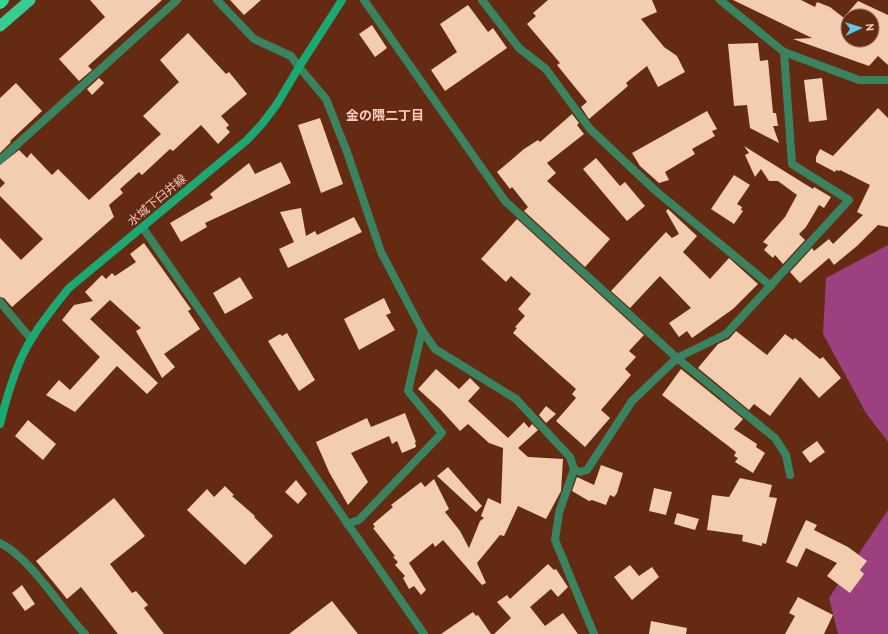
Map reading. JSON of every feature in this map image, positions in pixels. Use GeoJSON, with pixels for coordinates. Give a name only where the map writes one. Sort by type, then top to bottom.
{"type":"FeatureCollection","features":[{"type":"Feature","properties":{"kind":"highway"},"geometry":{"type":"LineString","coordinates":[[0,3],[3,0]]}},
{"type":"Feature","properties":{"kind":"highway"},"geometry":{"type":"LineString","coordinates":[[0,26],[30,0]]}},
{"type":"Feature","properties":{"kind":"main road","name":"水城下臼井線"},"geometry":{"type":"LineString","coordinates":[[0,424],[10,386],[31,339],[69,288],[247,140],[277,104],[342,0]]}},
{"type":"Feature","properties":{"kind":"street"},"geometry":{"type":"LineString","coordinates":[[0,160],[177,0]]}},
{"type":"Feature","properties":{"kind":"street"},"geometry":{"type":"LineString","coordinates":[[217,0],[254,38],[291,56],[326,99],[347,152],[381,252],[422,330],[435,349],[516,399],[570,457],[574,469],[559,514],[554,540],[594,634]]}},
{"type":"Feature","properties":{"kind":"street"},"geometry":{"type":"LineString","coordinates":[[364,0],[505,201],[677,358],[775,438],[786,455],[790,475]]}},
{"type":"Feature","properties":{"kind":"street"},"geometry":{"type":"LineString","coordinates":[[482,0],[519,48],[546,69],[590,129],[657,192],[771,286]]}},
{"type":"Feature","properties":{"kind":"street"},"geometry":{"type":"LineString","coordinates":[[720,0],[784,52],[859,80],[888,80]]}},
{"type":"Feature","properties":{"kind":"street"},"geometry":{"type":"LineString","coordinates":[[574,469],[580,472],[587,470],[632,401],[677,358],[726,334],[849,200],[792,164],[784,52]]}},
{"type":"Feature","properties":{"kind":"street"},"geometry":{"type":"LineString","coordinates":[[143,228],[424,634]]}},
{"type":"Feature","properties":{"kind":"street"},"geometry":{"type":"LineString","coordinates":[[0,302],[31,339]]}},
{"type":"Feature","properties":{"kind":"street"},"geometry":{"type":"LineString","coordinates":[[347,524],[359,520],[442,433],[408,391],[422,330]]}},
{"type":"Feature","properties":{"kind":"street"},"geometry":{"type":"LineString","coordinates":[[0,543],[10,548],[39,578],[68,616],[85,634]]}},
{"type":"Feature","properties":{"kind":"shaded area"},"geometry":{"type":"Polygon","coordinates":[[[888,245],[888,442],[866,413],[823,334],[826,278],[888,245]]]}},
{"type":"Feature","properties":{"kind":"shaded area"},"geometry":{"type":"Polygon","coordinates":[[[888,510],[888,634],[838,634],[829,598],[888,510]]]}},
{"type":"Feature","properties":{"kind":"building"},"geometry":{"type":"Polygon","coordinates":[[[90,0],[162,0],[88,66],[92,70],[79,81],[59,59],[105,17],[90,0]]]}},
{"type":"Feature","properties":{"kind":"building"},"geometry":{"type":"Polygon","coordinates":[[[230,0],[261,0],[244,15],[230,0]]]}},
{"type":"Feature","properties":{"kind":"building"},"geometry":{"type":"Polygon","coordinates":[[[548,0],[652,0],[657,12],[641,19],[664,47],[677,56],[685,72],[658,87],[647,66],[626,83],[628,86],[589,119],[581,107],[587,102],[557,65],[560,63],[527,24],[536,16],[533,13],[548,0]]]}},
{"type":"Feature","properties":{"kind":"building"},"geometry":{"type":"Polygon","coordinates":[[[733,0],[801,0],[815,7],[817,2],[830,7],[840,15],[840,48],[880,48],[880,11],[888,15],[888,65],[878,56],[869,66],[793,39],[812,38],[733,0]]]}},
{"type":"Feature","properties":{"kind":"building"},"geometry":{"type":"Polygon","coordinates":[[[858,1],[873,8],[852,8],[858,1]]]}},
{"type":"Feature","properties":{"kind":"building"},"geometry":{"type":"Polygon","coordinates":[[[468,5],[488,32],[493,28],[507,48],[445,91],[431,70],[457,52],[440,24],[468,5]]]}},
{"type":"Feature","properties":{"kind":"building"},"geometry":{"type":"Polygon","coordinates":[[[372,25],[387,48],[375,57],[359,34],[372,25]]]}},
{"type":"Feature","properties":{"kind":"building"},"geometry":{"type":"Polygon","coordinates":[[[188,33],[226,74],[229,72],[247,94],[221,116],[229,125],[226,128],[230,132],[218,144],[201,125],[173,151],[170,149],[142,175],[139,172],[120,189],[123,193],[109,205],[114,217],[12,307],[4,298],[0,297],[0,238],[21,260],[43,239],[0,196],[0,188],[5,183],[0,178],[0,165],[19,150],[27,158],[31,153],[52,175],[58,169],[89,200],[161,134],[143,116],[179,82],[160,60],[188,33]]]}},
{"type":"Feature","properties":{"kind":"building"},"geometry":{"type":"Polygon","coordinates":[[[758,43],[760,61],[768,60],[773,113],[776,113],[778,126],[773,126],[779,143],[750,128],[747,105],[734,106],[728,44],[758,43]]]}},
{"type":"Feature","properties":{"kind":"building"},"geometry":{"type":"Polygon","coordinates":[[[99,78],[104,83],[92,95],[87,89],[99,78]]]}},
{"type":"Feature","properties":{"kind":"building"},"geometry":{"type":"Polygon","coordinates":[[[822,78],[827,120],[809,122],[804,80],[822,78]]]}},
{"type":"Feature","properties":{"kind":"building"},"geometry":{"type":"Polygon","coordinates":[[[16,83],[42,111],[10,141],[11,142],[0,153],[0,98],[16,83]]]}},
{"type":"Feature","properties":{"kind":"building"},"geometry":{"type":"Polygon","coordinates":[[[878,108],[888,118],[888,227],[878,225],[857,246],[834,265],[829,258],[800,283],[790,272],[812,248],[814,251],[829,239],[833,244],[863,215],[857,212],[870,185],[840,170],[836,170],[835,172],[816,162],[816,157],[820,149],[833,156],[878,108]]]}},
{"type":"Feature","properties":{"kind":"building"},"geometry":{"type":"Polygon","coordinates":[[[707,111],[717,129],[712,131],[715,136],[692,149],[695,154],[665,172],[669,180],[659,183],[640,166],[632,153],[707,111]]]}},
{"type":"Feature","properties":{"kind":"building"},"geometry":{"type":"Polygon","coordinates":[[[572,114],[579,123],[577,125],[584,134],[547,163],[556,173],[547,181],[610,239],[585,267],[524,211],[528,207],[512,187],[510,189],[497,172],[524,149],[538,140],[540,142],[572,114]]]}},
{"type":"Feature","properties":{"kind":"building"},"geometry":{"type":"Polygon","coordinates":[[[320,118],[343,184],[321,193],[298,125],[320,118]]]}},
{"type":"Feature","properties":{"kind":"building"},"geometry":{"type":"Polygon","coordinates":[[[744,146],[813,189],[814,187],[831,197],[824,208],[819,205],[806,227],[799,234],[805,240],[783,264],[775,255],[773,258],[764,250],[768,245],[763,242],[785,217],[797,195],[778,181],[769,181],[761,169],[755,177],[745,155],[749,153],[744,146]]]}},
{"type":"Feature","properties":{"kind":"building"},"geometry":{"type":"Polygon","coordinates":[[[596,158],[620,186],[625,182],[645,206],[627,221],[583,169],[596,158]]]}},
{"type":"Feature","properties":{"kind":"building"},"geometry":{"type":"Polygon","coordinates":[[[281,162],[291,183],[205,223],[207,227],[181,242],[170,223],[213,198],[210,194],[249,163],[255,174],[281,162]]]}},
{"type":"Feature","properties":{"kind":"building"},"geometry":{"type":"Polygon","coordinates":[[[734,175],[750,185],[737,204],[742,207],[741,210],[743,211],[734,224],[711,209],[734,175]]]}},
{"type":"Feature","properties":{"kind":"building"},"geometry":{"type":"Polygon","coordinates":[[[301,208],[306,236],[315,231],[317,235],[354,217],[362,232],[288,268],[279,249],[294,242],[280,212],[301,208]]]}},
{"type":"Feature","properties":{"kind":"building"},"geometry":{"type":"Polygon","coordinates":[[[668,209],[697,236],[683,252],[710,279],[729,258],[758,284],[733,309],[692,338],[687,331],[679,337],[669,323],[691,308],[660,276],[630,308],[611,291],[666,232],[672,238],[679,234],[666,211],[668,209]]]}},
{"type":"Feature","properties":{"kind":"building"},"geometry":{"type":"Polygon","coordinates":[[[517,219],[644,335],[629,351],[636,357],[625,369],[631,375],[601,410],[610,418],[585,447],[556,421],[576,398],[572,394],[576,389],[513,333],[517,328],[515,327],[525,316],[518,309],[531,294],[511,276],[506,282],[481,259],[517,219]]]}},
{"type":"Feature","properties":{"kind":"building"},"geometry":{"type":"Polygon","coordinates":[[[144,243],[191,309],[188,311],[200,329],[164,354],[175,367],[162,378],[136,331],[141,328],[110,300],[90,319],[158,383],[147,394],[117,366],[75,412],[46,395],[59,380],[70,390],[100,357],[62,320],[74,305],[93,301],[85,292],[102,275],[106,279],[112,273],[115,276],[136,262],[130,254],[144,243]]]}},
{"type":"Feature","properties":{"kind":"building"},"geometry":{"type":"Polygon","coordinates":[[[240,277],[253,298],[225,314],[213,293],[240,277]]]}},
{"type":"Feature","properties":{"kind":"building"},"geometry":{"type":"Polygon","coordinates":[[[384,298],[391,313],[386,315],[395,330],[359,350],[344,319],[384,298]]]}},
{"type":"Feature","properties":{"kind":"building"},"geometry":{"type":"Polygon","coordinates":[[[736,331],[767,355],[785,334],[793,340],[795,338],[820,359],[823,357],[841,378],[819,398],[800,377],[770,416],[754,404],[749,410],[698,368],[718,344],[729,339],[736,331]]]}},
{"type":"Feature","properties":{"kind":"building"},"geometry":{"type":"Polygon","coordinates":[[[287,333],[315,380],[299,391],[268,341],[280,334],[282,336],[287,333]]]}},
{"type":"Feature","properties":{"kind":"building"},"geometry":{"type":"Polygon","coordinates":[[[436,369],[459,389],[470,378],[480,388],[468,401],[508,438],[524,422],[529,428],[532,424],[538,430],[518,448],[528,457],[563,459],[561,491],[546,519],[518,506],[504,536],[500,535],[477,563],[486,583],[482,585],[443,540],[435,547],[433,543],[409,563],[426,590],[421,595],[414,586],[409,589],[403,578],[405,576],[395,565],[398,562],[393,557],[395,556],[373,528],[375,527],[373,524],[393,507],[391,505],[421,482],[425,487],[434,479],[449,509],[445,512],[460,531],[469,548],[480,521],[484,518],[481,516],[488,498],[501,504],[503,448],[489,443],[468,424],[460,431],[440,409],[418,389],[436,369]]]}},
{"type":"Feature","properties":{"kind":"building"},"geometry":{"type":"Polygon","coordinates":[[[681,369],[743,419],[734,429],[757,444],[756,447],[765,453],[753,473],[735,462],[738,458],[734,456],[736,452],[662,395],[681,369]]]}},
{"type":"Feature","properties":{"kind":"building"},"geometry":{"type":"Polygon","coordinates":[[[546,406],[556,414],[546,423],[539,415],[546,406]]]}},
{"type":"Feature","properties":{"kind":"building"},"geometry":{"type":"Polygon","coordinates":[[[405,413],[416,442],[416,447],[402,453],[397,441],[392,444],[389,436],[351,453],[368,482],[348,505],[329,472],[316,442],[367,418],[371,427],[405,413]]]}},
{"type":"Feature","properties":{"kind":"building"},"geometry":{"type":"Polygon","coordinates":[[[28,420],[56,444],[43,460],[15,436],[28,420]]]}},
{"type":"Feature","properties":{"kind":"building"},"geometry":{"type":"Polygon","coordinates":[[[817,441],[825,452],[810,463],[802,452],[817,441]]]}},
{"type":"Feature","properties":{"kind":"building"},"geometry":{"type":"Polygon","coordinates":[[[601,465],[623,473],[617,493],[614,497],[610,495],[606,505],[592,500],[589,501],[572,491],[577,477],[594,485],[601,465]]]}},
{"type":"Feature","properties":{"kind":"building"},"geometry":{"type":"Polygon","coordinates":[[[448,467],[482,506],[476,512],[437,476],[448,467]]]}},
{"type":"Feature","properties":{"kind":"building"},"geometry":{"type":"Polygon","coordinates":[[[740,478],[772,485],[769,497],[777,498],[766,544],[762,543],[762,546],[742,541],[743,535],[707,530],[712,495],[729,497],[740,478]]]}},
{"type":"Feature","properties":{"kind":"building"},"geometry":{"type":"Polygon","coordinates":[[[296,480],[307,494],[298,504],[285,492],[296,480]]]}},
{"type":"Feature","properties":{"kind":"building"},"geometry":{"type":"Polygon","coordinates":[[[225,486],[234,495],[232,496],[255,516],[254,517],[273,536],[245,565],[187,510],[207,489],[214,497],[225,486]]]}},
{"type":"Feature","properties":{"kind":"building"},"geometry":{"type":"Polygon","coordinates":[[[654,488],[672,492],[666,515],[649,511],[654,488]]]}},
{"type":"Feature","properties":{"kind":"building"},"geometry":{"type":"Polygon","coordinates":[[[114,498],[145,536],[110,564],[132,593],[136,591],[148,605],[144,608],[164,634],[118,634],[81,587],[67,599],[36,561],[114,498]]]}},
{"type":"Feature","properties":{"kind":"building"},"geometry":{"type":"Polygon","coordinates":[[[677,513],[699,519],[695,530],[674,524],[677,513]]]}},
{"type":"Feature","properties":{"kind":"building"},"geometry":{"type":"Polygon","coordinates":[[[806,520],[817,525],[814,530],[848,547],[867,561],[860,570],[864,574],[850,593],[827,576],[837,563],[806,548],[797,567],[786,562],[806,520]]]}},
{"type":"Feature","properties":{"kind":"building"},"geometry":{"type":"Polygon","coordinates":[[[548,564],[554,570],[556,569],[568,587],[558,597],[551,589],[530,607],[545,626],[563,613],[578,634],[494,634],[511,618],[497,602],[507,595],[510,599],[548,564]]]}},
{"type":"Feature","properties":{"kind":"building"},"geometry":{"type":"Polygon","coordinates":[[[630,565],[639,576],[652,567],[659,577],[632,600],[614,577],[630,565]]]}},
{"type":"Feature","properties":{"kind":"building"},"geometry":{"type":"Polygon","coordinates":[[[22,585],[35,604],[25,611],[12,593],[22,585]]]}},
{"type":"Feature","properties":{"kind":"building"},"geometry":{"type":"Polygon","coordinates":[[[798,597],[833,615],[824,634],[785,634],[795,616],[789,613],[798,597]]]}},
{"type":"Feature","properties":{"kind":"building"},"geometry":{"type":"Polygon","coordinates":[[[332,601],[358,634],[289,634],[332,601]]]}},
{"type":"Feature","properties":{"kind":"building"},"geometry":{"type":"Polygon","coordinates":[[[473,612],[476,616],[478,615],[491,634],[441,634],[473,612]]]}},
{"type":"Feature","properties":{"kind":"building"},"geometry":{"type":"Polygon","coordinates":[[[651,621],[687,628],[686,634],[649,634],[651,621]]]}},
{"type":"Feature","properties":{"kind":"district","name":"金の隈二丁目"},"geometry":{"type":"Point","coordinates":[385,115]}}]}
